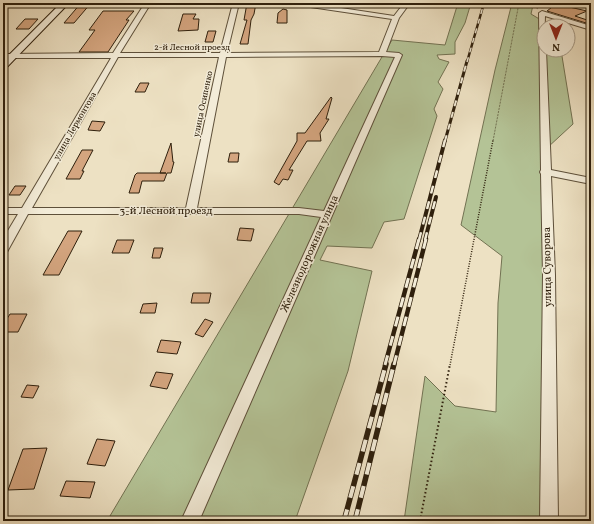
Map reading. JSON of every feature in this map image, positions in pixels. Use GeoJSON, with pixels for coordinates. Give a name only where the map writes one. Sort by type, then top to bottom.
{"type":"FeatureCollection","features":[{"type":"Feature","properties":{"kind":"street"},"geometry":{"type":"LineString","coordinates":[[3,66],[64,3]]}},
{"type":"Feature","properties":{"kind":"street","name":"улица Лермонтова"},"geometry":{"type":"LineString","coordinates":[[3,249],[148,3]]}},
{"type":"Feature","properties":{"kind":"street","name":"улица Осипенко"},"geometry":{"type":"LineString","coordinates":[[191,211],[223,56],[236,3]]}},
{"type":"Feature","properties":{"kind":"street"},"geometry":{"type":"LineString","coordinates":[[297,3],[396,18]]}},
{"type":"Feature","properties":{"kind":"street"},"geometry":{"type":"LineString","coordinates":[[382,54],[396,18],[407,3]]}},
{"type":"Feature","properties":{"kind":"street"},"geometry":{"type":"LineString","coordinates":[[542,13],[591,28]]}},
{"type":"Feature","properties":{"kind":"street","name":"улица Суворова"},"geometry":{"type":"LineString","coordinates":[[542,13],[549,275],[549,521]]}},
{"type":"Feature","properties":{"kind":"street","name":"2-й Лесной проезд"},"geometry":{"type":"LineString","coordinates":[[3,56],[382,54]]}},
{"type":"Feature","properties":{"kind":"street","name":"Железнодорожная улица"},"geometry":{"type":"LineString","coordinates":[[190,521],[399,56],[382,54]]}},
{"type":"Feature","properties":{"kind":"street"},"geometry":{"type":"LineString","coordinates":[[546,172],[591,181]]}},
{"type":"Feature","properties":{"kind":"street","name":"3-й Лесной проезд"},"geometry":{"type":"LineString","coordinates":[[3,211],[299,211],[328,215]]}},
{"type":"Feature","properties":{"kind":"path"},"geometry":{"type":"LineString","coordinates":[[420,521],[518,3]]}},
{"type":"Feature","properties":{"kind":"path"},"geometry":{"type":"LineString","coordinates":[[530,3],[542,13]]}},
{"type":"Feature","properties":{"kind":"green space"},"geometry":{"type":"Polygon","coordinates":[[[458,3],[471,3],[465,23],[455,42],[455,54],[437,55],[439,59],[449,62],[438,82],[443,89],[434,109],[437,116],[404,219],[384,222],[372,248],[327,246],[320,260],[372,271],[348,371],[295,521],[107,521],[392,40],[445,45],[458,3]]]}},
{"type":"Feature","properties":{"kind":"green space"},"geometry":{"type":"Polygon","coordinates":[[[512,3],[529,3],[533,5],[531,14],[538,18],[536,18],[536,58],[562,58],[573,124],[547,148],[543,521],[404,521],[425,376],[455,406],[496,412],[498,303],[502,256],[461,225],[495,70],[512,3]]]}},
{"type":"Feature","properties":{"kind":"building"},"geometry":{"type":"Polygon","coordinates":[[[81,3],[91,3],[74,23],[64,23],[81,3]]]}},
{"type":"Feature","properties":{"kind":"building"},"geometry":{"type":"Polygon","coordinates":[[[247,3],[256,3],[251,20],[248,44],[240,44],[247,20],[244,20],[247,3]]]}},
{"type":"Feature","properties":{"kind":"building"},"geometry":{"type":"Polygon","coordinates":[[[556,4],[587,11],[575,16],[590,21],[586,23],[576,20],[576,18],[570,18],[547,11],[556,4]]]}},
{"type":"Feature","properties":{"kind":"building"},"geometry":{"type":"Polygon","coordinates":[[[283,9],[287,10],[287,23],[277,23],[278,13],[283,9]]]}},
{"type":"Feature","properties":{"kind":"building"},"geometry":{"type":"Polygon","coordinates":[[[103,11],[134,11],[126,20],[129,20],[108,52],[79,52],[95,30],[89,30],[103,11]]]}},
{"type":"Feature","properties":{"kind":"building"},"geometry":{"type":"Polygon","coordinates":[[[183,14],[196,14],[193,19],[199,19],[198,30],[178,31],[183,14]]]}},
{"type":"Feature","properties":{"kind":"building"},"geometry":{"type":"Polygon","coordinates":[[[25,19],[38,19],[29,29],[16,29],[25,19]]]}},
{"type":"Feature","properties":{"kind":"building"},"geometry":{"type":"Polygon","coordinates":[[[208,31],[216,31],[213,42],[205,42],[208,31]]]}},
{"type":"Feature","properties":{"kind":"building"},"geometry":{"type":"Polygon","coordinates":[[[140,83],[149,83],[145,92],[135,92],[140,83]]]}},
{"type":"Feature","properties":{"kind":"building"},"geometry":{"type":"Polygon","coordinates":[[[331,97],[326,119],[329,119],[320,133],[321,141],[307,141],[289,170],[293,170],[288,180],[283,179],[279,185],[274,182],[297,141],[297,133],[305,133],[331,97]]]}},
{"type":"Feature","properties":{"kind":"building"},"geometry":{"type":"Polygon","coordinates":[[[92,121],[105,122],[100,131],[88,130],[92,121]]]}},
{"type":"Feature","properties":{"kind":"building"},"geometry":{"type":"Polygon","coordinates":[[[171,143],[174,162],[171,173],[167,173],[164,181],[142,181],[139,193],[129,193],[137,173],[160,173],[171,143]]]}},
{"type":"Feature","properties":{"kind":"building"},"geometry":{"type":"Polygon","coordinates":[[[82,150],[93,150],[82,171],[84,171],[80,179],[66,179],[82,150]]]}},
{"type":"Feature","properties":{"kind":"building"},"geometry":{"type":"Polygon","coordinates":[[[230,153],[239,153],[238,162],[228,162],[230,153]]]}},
{"type":"Feature","properties":{"kind":"building"},"geometry":{"type":"Polygon","coordinates":[[[15,186],[26,186],[20,195],[9,195],[15,186]]]}},
{"type":"Feature","properties":{"kind":"building"},"geometry":{"type":"Polygon","coordinates":[[[240,228],[254,229],[251,241],[237,240],[240,228]]]}},
{"type":"Feature","properties":{"kind":"building"},"geometry":{"type":"Polygon","coordinates":[[[68,231],[82,231],[59,275],[43,275],[68,231]]]}},
{"type":"Feature","properties":{"kind":"building"},"geometry":{"type":"Polygon","coordinates":[[[117,240],[134,240],[129,253],[112,253],[117,240]]]}},
{"type":"Feature","properties":{"kind":"building"},"geometry":{"type":"Polygon","coordinates":[[[154,248],[163,248],[160,258],[152,258],[154,248]]]}},
{"type":"Feature","properties":{"kind":"building"},"geometry":{"type":"Polygon","coordinates":[[[193,293],[211,293],[209,303],[191,303],[193,293]]]}},
{"type":"Feature","properties":{"kind":"building"},"geometry":{"type":"Polygon","coordinates":[[[157,303],[155,313],[140,313],[143,304],[157,303]]]}},
{"type":"Feature","properties":{"kind":"building"},"geometry":{"type":"Polygon","coordinates":[[[10,314],[27,314],[18,332],[3,332],[3,325],[10,314]]]}},
{"type":"Feature","properties":{"kind":"building"},"geometry":{"type":"Polygon","coordinates":[[[205,319],[213,322],[203,337],[195,334],[205,319]]]}},
{"type":"Feature","properties":{"kind":"building"},"geometry":{"type":"Polygon","coordinates":[[[161,340],[181,342],[177,354],[157,352],[161,340]]]}},
{"type":"Feature","properties":{"kind":"building"},"geometry":{"type":"Polygon","coordinates":[[[156,372],[173,374],[167,389],[150,386],[156,372]]]}},
{"type":"Feature","properties":{"kind":"building"},"geometry":{"type":"Polygon","coordinates":[[[27,385],[39,386],[33,398],[21,397],[27,385]]]}},
{"type":"Feature","properties":{"kind":"building"},"geometry":{"type":"Polygon","coordinates":[[[97,439],[115,441],[105,466],[87,464],[97,439]]]}},
{"type":"Feature","properties":{"kind":"building"},"geometry":{"type":"Polygon","coordinates":[[[47,448],[34,489],[8,490],[23,449],[47,448]]]}},
{"type":"Feature","properties":{"kind":"building"},"geometry":{"type":"Polygon","coordinates":[[[66,481],[95,482],[90,498],[60,496],[66,481]]]}},
{"type":"Feature","properties":{"kind":"railway"},"geometry":{"type":"LineString","coordinates":[[467,62],[484,3]]}},
{"type":"Feature","properties":{"kind":"railway"},"geometry":{"type":"LineString","coordinates":[[445,141],[467,61]]}},
{"type":"Feature","properties":{"kind":"railway"},"geometry":{"type":"LineString","coordinates":[[419,240],[445,140]]}},
{"type":"Feature","properties":{"kind":"railway"},"geometry":{"type":"LineString","coordinates":[[425,240],[436,197]]}},
{"type":"Feature","properties":{"kind":"railway"},"geometry":{"type":"LineString","coordinates":[[385,365],[419,239]]}},
{"type":"Feature","properties":{"kind":"railway"},"geometry":{"type":"LineString","coordinates":[[394,365],[426,239]]}},
{"type":"Feature","properties":{"kind":"railway"},"geometry":{"type":"LineString","coordinates":[[344,521],[386,364]]}},
{"type":"Feature","properties":{"kind":"railway"},"geometry":{"type":"LineString","coordinates":[[355,521],[394,364]]}}]}
